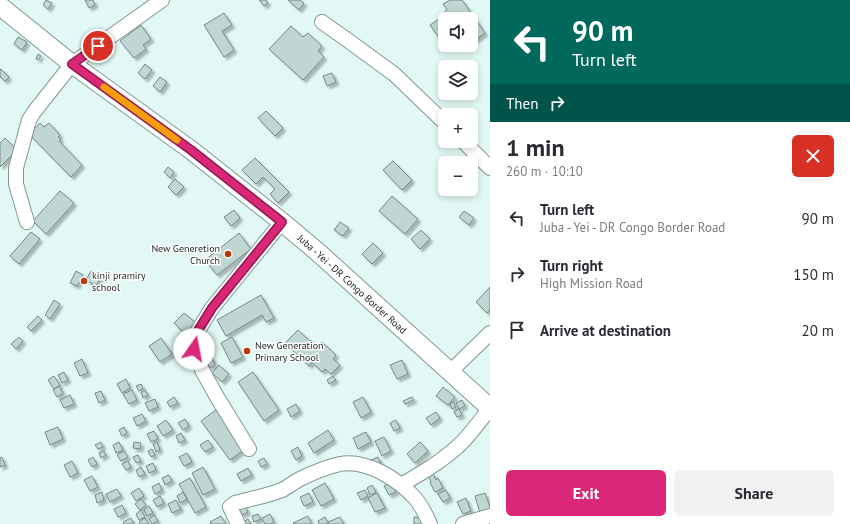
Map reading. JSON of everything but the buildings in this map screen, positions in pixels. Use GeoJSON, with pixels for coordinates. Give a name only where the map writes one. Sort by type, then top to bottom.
{"type":"FeatureCollection","features":[{"type":"Feature","properties":{"kind":"main road","name":"Juba - Yei - DR Congo Border Road"},"geometry":{"type":"LineString","coordinates":[[0,6],[72,64],[191,150],[282,222],[320,254],[490,408]]}},
{"type":"Feature","properties":{"kind":"street"},"geometry":{"type":"LineString","coordinates":[[26,222],[16,184],[16,168],[29,120],[72,64],[162,0]]}},
{"type":"Feature","properties":{"kind":"street"},"geometry":{"type":"LineString","coordinates":[[322,22],[394,74],[438,116]]}},
{"type":"Feature","properties":{"kind":"street"},"geometry":{"type":"LineString","coordinates":[[471,148],[490,168]]}},
{"type":"Feature","properties":{"kind":"street"},"geometry":{"type":"LineString","coordinates":[[249,449],[202,370],[193,342],[194,337],[212,308],[282,222]]}},
{"type":"Feature","properties":{"kind":"street"},"geometry":{"type":"LineString","coordinates":[[450,372],[490,332]]}},
{"type":"Feature","properties":{"kind":"street"},"geometry":{"type":"LineString","coordinates":[[401,485],[430,468],[456,448],[474,429],[490,408]]}},
{"type":"Feature","properties":{"kind":"street"},"geometry":{"type":"LineString","coordinates":[[238,524],[230,508],[235,503],[282,490],[300,479],[321,470],[341,464],[357,464],[372,468],[401,485],[415,498],[430,524]]}},
{"type":"Feature","properties":{"kind":"street"},"geometry":{"type":"LineString","coordinates":[[462,524],[490,516]]}},
{"type":"Feature","properties":{"kind":"slow traffic"},"geometry":{"type":"LineString","coordinates":[[104,87],[177,140]]}},
{"type":"Feature","properties":{"kind":"place","name":"New Generetion Church"},"geometry":{"type":"Point","coordinates":[228,254]}},
{"type":"Feature","properties":{"kind":"place","name":"kinji pramiry school"},"geometry":{"type":"Point","coordinates":[84,281]}},
{"type":"Feature","properties":{"kind":"place","name":"New Generation Primary School"},"geometry":{"type":"Point","coordinates":[247,351]}},
{"type":"Feature","properties":{"kind":"route"},"geometry":{"type":"LineString","coordinates":[[98,46],[72,64],[191,150],[282,222],[212,308],[194,337],[194,349]]}}]}
